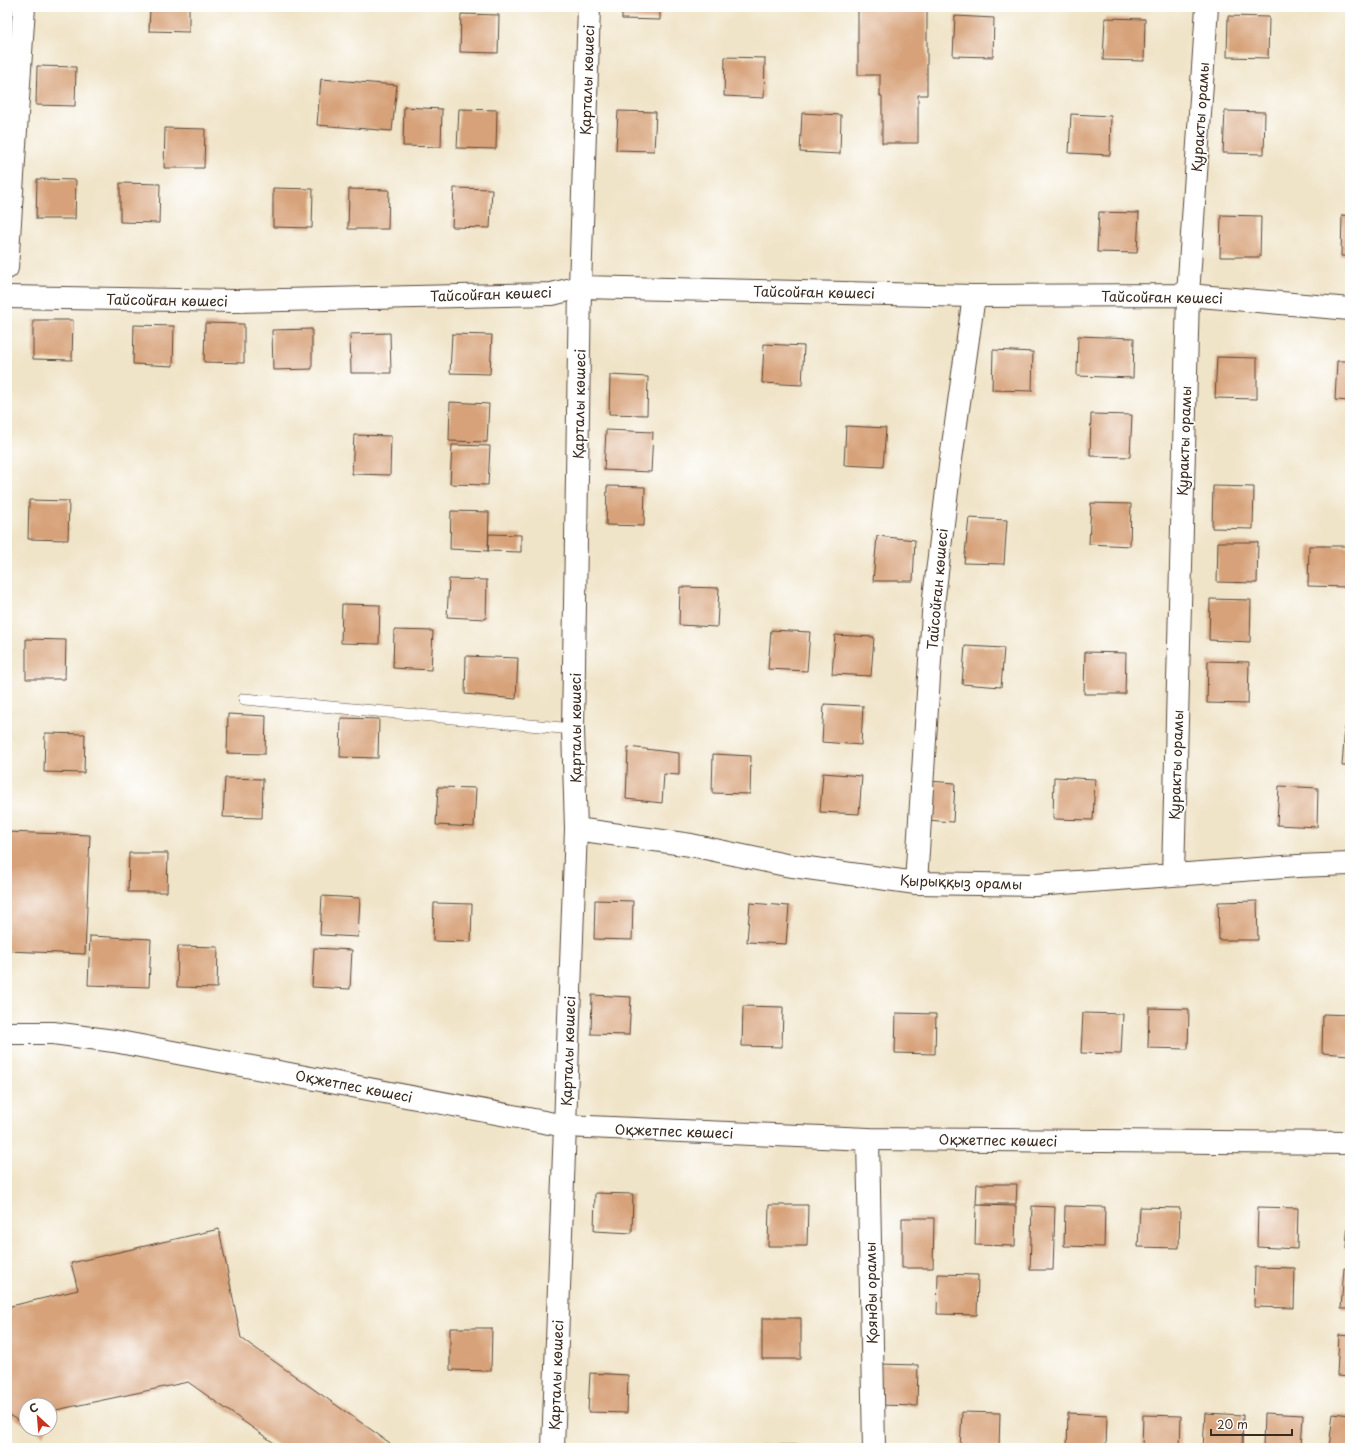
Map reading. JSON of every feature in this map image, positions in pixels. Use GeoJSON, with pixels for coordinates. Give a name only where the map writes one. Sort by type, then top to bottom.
{"type":"FeatureCollection","features":[{"type":"Feature","properties":{"kind":"street"},"geometry":{"type":"LineString","coordinates":[[7,268],[24,7]]}},
{"type":"Feature","properties":{"kind":"street","name":"Қарталы көшесі"},"geometry":{"type":"LineString","coordinates":[[553,1448],[576,829],[573,730],[580,287],[589,7]]}},
{"type":"Feature","properties":{"kind":"street","name":"Қуракты орамы"},"geometry":{"type":"LineString","coordinates":[[1173,875],[1188,294],[1207,7]]}},
{"type":"Feature","properties":{"kind":"street","name":"Тайсойған көшесі"},"geometry":{"type":"LineString","coordinates":[[7,297],[242,300],[552,294],[580,287],[974,296],[1188,294],[1350,309]]}},
{"type":"Feature","properties":{"kind":"street","name":"Тайсойған көшесі"},"geometry":{"type":"LineString","coordinates":[[916,883],[934,597],[951,458],[974,296]]}},
{"type":"Feature","properties":{"kind":"street","name":"Қырыққыз орамы"},"geometry":{"type":"LineString","coordinates":[[576,829],[691,845],[786,865],[916,883],[1035,885],[1298,866],[1350,864]]}},
{"type":"Feature","properties":{"kind":"street","name":"Оқжетпес көшесі"},"geometry":{"type":"LineString","coordinates":[[7,1033],[53,1033],[114,1040],[565,1126],[868,1139],[1350,1144]]}},
{"type":"Feature","properties":{"kind":"street","name":"Қоянды орамы"},"geometry":{"type":"LineString","coordinates":[[868,1139],[874,1448]]}},
{"type":"Feature","properties":{"kind":"lane"},"geometry":{"type":"LineString","coordinates":[[244,700],[573,730]]}},
{"type":"Feature","properties":{"kind":"building"},"geometry":{"type":"Polygon","coordinates":[[[150,7],[189,7],[189,32],[149,31],[150,7]]]}},
{"type":"Feature","properties":{"kind":"building"},"geometry":{"type":"Polygon","coordinates":[[[622,7],[660,7],[660,20],[622,19],[622,7]]]}},
{"type":"Feature","properties":{"kind":"building"},"geometry":{"type":"Polygon","coordinates":[[[858,7],[927,7],[927,95],[918,95],[918,143],[882,143],[882,96],[880,96],[880,75],[858,75],[858,7]]]}},
{"type":"Feature","properties":{"kind":"building"},"geometry":{"type":"Polygon","coordinates":[[[461,14],[499,15],[498,53],[460,52],[461,14]]]}},
{"type":"Feature","properties":{"kind":"building"},"geometry":{"type":"Polygon","coordinates":[[[955,16],[994,18],[993,57],[953,56],[955,16]]]}},
{"type":"Feature","properties":{"kind":"building"},"geometry":{"type":"Polygon","coordinates":[[[1228,16],[1269,17],[1268,58],[1227,57],[1228,16]]]}},
{"type":"Feature","properties":{"kind":"building"},"geometry":{"type":"Polygon","coordinates":[[[1105,18],[1145,19],[1144,61],[1103,60],[1105,18]]]}},
{"type":"Feature","properties":{"kind":"building"},"geometry":{"type":"Polygon","coordinates":[[[725,57],[765,58],[764,98],[724,96],[725,57]]]}},
{"type":"Feature","properties":{"kind":"building"},"geometry":{"type":"Polygon","coordinates":[[[37,66],[76,67],[75,106],[36,105],[37,66]]]}},
{"type":"Feature","properties":{"kind":"building"},"geometry":{"type":"Polygon","coordinates":[[[321,79],[397,85],[392,131],[317,125],[321,79]]]}},
{"type":"Feature","properties":{"kind":"building"},"geometry":{"type":"Polygon","coordinates":[[[404,107],[442,109],[441,147],[403,146],[404,107]]]}},
{"type":"Feature","properties":{"kind":"building"},"geometry":{"type":"Polygon","coordinates":[[[459,109],[497,110],[496,149],[457,148],[459,109]]]}},
{"type":"Feature","properties":{"kind":"building"},"geometry":{"type":"Polygon","coordinates":[[[618,111],[656,112],[654,151],[616,150],[618,111]]]}},
{"type":"Feature","properties":{"kind":"building"},"geometry":{"type":"Polygon","coordinates":[[[1225,111],[1265,112],[1264,154],[1223,153],[1225,111]]]}},
{"type":"Feature","properties":{"kind":"building"},"geometry":{"type":"Polygon","coordinates":[[[802,113],[841,115],[840,154],[800,152],[802,113]]]}},
{"type":"Feature","properties":{"kind":"building"},"geometry":{"type":"Polygon","coordinates":[[[1071,114],[1111,116],[1110,155],[1069,153],[1071,114]]]}},
{"type":"Feature","properties":{"kind":"building"},"geometry":{"type":"Polygon","coordinates":[[[165,128],[205,129],[204,168],[164,168],[165,128]]]}},
{"type":"Feature","properties":{"kind":"building"},"geometry":{"type":"Polygon","coordinates":[[[37,179],[76,180],[75,219],[36,219],[37,179]]]}},
{"type":"Feature","properties":{"kind":"building"},"geometry":{"type":"Polygon","coordinates":[[[120,183],[160,184],[159,223],[120,222],[120,183]]]}},
{"type":"Feature","properties":{"kind":"building"},"geometry":{"type":"Polygon","coordinates":[[[273,188],[313,189],[312,228],[273,227],[273,188]]]}},
{"type":"Feature","properties":{"kind":"building"},"geometry":{"type":"Polygon","coordinates":[[[454,188],[492,189],[490,228],[452,227],[454,188]]]}},
{"type":"Feature","properties":{"kind":"building"},"geometry":{"type":"Polygon","coordinates":[[[349,189],[389,190],[388,229],[348,229],[349,189]]]}},
{"type":"Feature","properties":{"kind":"building"},"geometry":{"type":"Polygon","coordinates":[[[1099,212],[1139,213],[1137,253],[1097,252],[1099,212]]]}},
{"type":"Feature","properties":{"kind":"building"},"geometry":{"type":"Polygon","coordinates":[[[1221,215],[1261,216],[1260,257],[1220,257],[1221,215]]]}},
{"type":"Feature","properties":{"kind":"building"},"geometry":{"type":"Polygon","coordinates":[[[1342,215],[1350,216],[1350,256],[1341,256],[1342,215]]]}},
{"type":"Feature","properties":{"kind":"building"},"geometry":{"type":"Polygon","coordinates":[[[33,320],[73,320],[72,360],[33,359],[33,320]]]}},
{"type":"Feature","properties":{"kind":"building"},"geometry":{"type":"Polygon","coordinates":[[[205,323],[244,324],[244,363],[204,362],[205,323]]]}},
{"type":"Feature","properties":{"kind":"building"},"geometry":{"type":"Polygon","coordinates":[[[134,325],[174,326],[173,366],[133,364],[134,325]]]}},
{"type":"Feature","properties":{"kind":"building"},"geometry":{"type":"Polygon","coordinates":[[[312,329],[312,369],[273,370],[272,330],[312,329]]]}},
{"type":"Feature","properties":{"kind":"building"},"geometry":{"type":"Polygon","coordinates":[[[390,333],[391,373],[351,373],[350,334],[390,333]]]}},
{"type":"Feature","properties":{"kind":"building"},"geometry":{"type":"Polygon","coordinates":[[[452,334],[492,335],[490,374],[450,373],[452,334]]]}},
{"type":"Feature","properties":{"kind":"building"},"geometry":{"type":"Polygon","coordinates":[[[1078,336],[1134,338],[1133,378],[1077,376],[1078,336]]]}},
{"type":"Feature","properties":{"kind":"building"},"geometry":{"type":"Polygon","coordinates":[[[764,344],[804,346],[802,385],[762,383],[764,344]]]}},
{"type":"Feature","properties":{"kind":"building"},"geometry":{"type":"Polygon","coordinates":[[[993,350],[1033,352],[1032,391],[992,390],[993,350]]]}},
{"type":"Feature","properties":{"kind":"building"},"geometry":{"type":"Polygon","coordinates":[[[1217,357],[1257,358],[1257,399],[1215,398],[1217,357]]]}},
{"type":"Feature","properties":{"kind":"building"},"geometry":{"type":"Polygon","coordinates":[[[1337,361],[1350,361],[1350,401],[1335,400],[1337,361]]]}},
{"type":"Feature","properties":{"kind":"building"},"geometry":{"type":"Polygon","coordinates":[[[610,375],[648,377],[647,415],[609,414],[610,375]]]}},
{"type":"Feature","properties":{"kind":"building"},"geometry":{"type":"Polygon","coordinates":[[[450,402],[489,404],[487,442],[449,441],[450,402]]]}},
{"type":"Feature","properties":{"kind":"building"},"geometry":{"type":"Polygon","coordinates":[[[1091,414],[1132,415],[1130,457],[1090,456],[1091,414]]]}},
{"type":"Feature","properties":{"kind":"building"},"geometry":{"type":"Polygon","coordinates":[[[846,426],[886,428],[883,467],[844,465],[846,426]]]}},
{"type":"Feature","properties":{"kind":"building"},"geometry":{"type":"Polygon","coordinates":[[[606,430],[653,432],[651,472],[604,470],[606,430]]]}},
{"type":"Feature","properties":{"kind":"building"},"geometry":{"type":"Polygon","coordinates":[[[354,435],[391,436],[390,475],[352,474],[354,435]]]}},
{"type":"Feature","properties":{"kind":"building"},"geometry":{"type":"Polygon","coordinates":[[[452,445],[490,446],[488,485],[450,484],[452,445]]]}},
{"type":"Feature","properties":{"kind":"building"},"geometry":{"type":"Polygon","coordinates":[[[607,486],[645,487],[644,526],[606,525],[607,486]]]}},
{"type":"Feature","properties":{"kind":"building"},"geometry":{"type":"Polygon","coordinates":[[[1213,486],[1254,487],[1253,529],[1212,528],[1213,486]]]}},
{"type":"Feature","properties":{"kind":"building"},"geometry":{"type":"Polygon","coordinates":[[[29,500],[69,501],[68,540],[28,539],[29,500]]]}},
{"type":"Feature","properties":{"kind":"building"},"geometry":{"type":"Polygon","coordinates":[[[1091,503],[1131,504],[1130,546],[1089,544],[1091,503]]]}},
{"type":"Feature","properties":{"kind":"building"},"geometry":{"type":"Polygon","coordinates":[[[451,511],[489,512],[488,551],[450,549],[451,511]]]}},
{"type":"Feature","properties":{"kind":"building"},"geometry":{"type":"Polygon","coordinates":[[[969,518],[1007,520],[1004,564],[964,563],[969,518]]]}},
{"type":"Feature","properties":{"kind":"building"},"geometry":{"type":"Polygon","coordinates":[[[489,534],[521,535],[521,552],[488,551],[489,534]]]}},
{"type":"Feature","properties":{"kind":"building"},"geometry":{"type":"Polygon","coordinates":[[[877,536],[915,540],[913,581],[873,581],[877,536]]]}},
{"type":"Feature","properties":{"kind":"building"},"geometry":{"type":"Polygon","coordinates":[[[1218,542],[1258,542],[1257,583],[1217,582],[1218,542]]]}},
{"type":"Feature","properties":{"kind":"building"},"geometry":{"type":"Polygon","coordinates":[[[1309,546],[1349,546],[1348,587],[1308,586],[1309,546]]]}},
{"type":"Feature","properties":{"kind":"building"},"geometry":{"type":"Polygon","coordinates":[[[449,579],[487,580],[486,619],[447,617],[449,579]]]}},
{"type":"Feature","properties":{"kind":"building"},"geometry":{"type":"Polygon","coordinates":[[[680,587],[719,588],[717,627],[679,625],[680,587]]]}},
{"type":"Feature","properties":{"kind":"building"},"geometry":{"type":"Polygon","coordinates":[[[1210,599],[1251,600],[1250,642],[1209,640],[1210,599]]]}},
{"type":"Feature","properties":{"kind":"building"},"geometry":{"type":"Polygon","coordinates":[[[342,604],[380,605],[379,644],[341,643],[342,604]]]}},
{"type":"Feature","properties":{"kind":"building"},"geometry":{"type":"Polygon","coordinates":[[[394,630],[433,631],[431,670],[393,668],[394,630]]]}},
{"type":"Feature","properties":{"kind":"building"},"geometry":{"type":"Polygon","coordinates":[[[771,630],[810,632],[807,671],[768,669],[771,630]]]}},
{"type":"Feature","properties":{"kind":"building"},"geometry":{"type":"Polygon","coordinates":[[[835,635],[874,637],[871,676],[832,674],[835,635]]]}},
{"type":"Feature","properties":{"kind":"building"},"geometry":{"type":"Polygon","coordinates":[[[26,639],[66,640],[65,679],[26,679],[26,639]]]}},
{"type":"Feature","properties":{"kind":"building"},"geometry":{"type":"Polygon","coordinates":[[[965,646],[1004,648],[1001,687],[962,684],[965,646]]]}},
{"type":"Feature","properties":{"kind":"building"},"geometry":{"type":"Polygon","coordinates":[[[1085,652],[1126,653],[1125,694],[1084,694],[1085,652]]]}},
{"type":"Feature","properties":{"kind":"building"},"geometry":{"type":"Polygon","coordinates":[[[466,656],[518,658],[516,699],[465,694],[466,656]]]}},
{"type":"Feature","properties":{"kind":"building"},"geometry":{"type":"Polygon","coordinates":[[[1208,661],[1249,662],[1248,704],[1207,703],[1208,661]]]}},
{"type":"Feature","properties":{"kind":"building"},"geometry":{"type":"Polygon","coordinates":[[[824,704],[863,706],[861,745],[822,742],[824,704]]]}},
{"type":"Feature","properties":{"kind":"building"},"geometry":{"type":"Polygon","coordinates":[[[228,714],[266,716],[265,754],[227,753],[228,714]]]}},
{"type":"Feature","properties":{"kind":"building"},"geometry":{"type":"Polygon","coordinates":[[[341,718],[379,719],[378,758],[340,757],[341,718]]]}},
{"type":"Feature","properties":{"kind":"building"},"geometry":{"type":"Polygon","coordinates":[[[1345,727],[1350,727],[1350,766],[1342,766],[1345,727]]]}},
{"type":"Feature","properties":{"kind":"building"},"geometry":{"type":"Polygon","coordinates":[[[45,733],[85,734],[84,773],[44,772],[45,733]]]}},
{"type":"Feature","properties":{"kind":"building"},"geometry":{"type":"Polygon","coordinates":[[[628,747],[679,753],[679,775],[664,774],[662,803],[626,799],[628,747]]]}},
{"type":"Feature","properties":{"kind":"building"},"geometry":{"type":"Polygon","coordinates":[[[713,754],[751,756],[750,794],[712,793],[713,754]]]}},
{"type":"Feature","properties":{"kind":"building"},"geometry":{"type":"Polygon","coordinates":[[[823,773],[862,776],[859,814],[820,812],[823,773]]]}},
{"type":"Feature","properties":{"kind":"building"},"geometry":{"type":"Polygon","coordinates":[[[1054,777],[1095,779],[1093,820],[1053,819],[1054,777]]]}},
{"type":"Feature","properties":{"kind":"building"},"geometry":{"type":"Polygon","coordinates":[[[225,778],[263,779],[262,818],[223,817],[225,778]]]}},
{"type":"Feature","properties":{"kind":"building"},"geometry":{"type":"Polygon","coordinates":[[[916,780],[955,783],[953,822],[914,819],[916,780]]]}},
{"type":"Feature","properties":{"kind":"building"},"geometry":{"type":"Polygon","coordinates":[[[1279,786],[1318,788],[1317,827],[1277,825],[1279,786]]]}},
{"type":"Feature","properties":{"kind":"building"},"geometry":{"type":"Polygon","coordinates":[[[438,787],[476,788],[474,827],[436,825],[438,787]]]}},
{"type":"Feature","properties":{"kind":"building"},"geometry":{"type":"Polygon","coordinates":[[[7,832],[90,835],[85,954],[7,951],[7,832]]]}},
{"type":"Feature","properties":{"kind":"building"},"geometry":{"type":"Polygon","coordinates":[[[129,853],[168,853],[167,892],[128,892],[129,853]]]}},
{"type":"Feature","properties":{"kind":"building"},"geometry":{"type":"Polygon","coordinates":[[[322,896],[360,898],[358,937],[320,935],[322,896]]]}},
{"type":"Feature","properties":{"kind":"building"},"geometry":{"type":"Polygon","coordinates":[[[595,900],[633,901],[632,940],[594,939],[595,900]]]}},
{"type":"Feature","properties":{"kind":"building"},"geometry":{"type":"Polygon","coordinates":[[[1257,901],[1258,940],[1219,940],[1218,902],[1257,901]]]}},
{"type":"Feature","properties":{"kind":"building"},"geometry":{"type":"Polygon","coordinates":[[[434,903],[472,904],[471,942],[433,941],[434,903]]]}},
{"type":"Feature","properties":{"kind":"building"},"geometry":{"type":"Polygon","coordinates":[[[750,903],[789,906],[786,944],[747,942],[750,903]]]}},
{"type":"Feature","properties":{"kind":"building"},"geometry":{"type":"Polygon","coordinates":[[[90,936],[151,939],[149,987],[88,985],[90,936]]]}},
{"type":"Feature","properties":{"kind":"building"},"geometry":{"type":"Polygon","coordinates":[[[178,946],[218,947],[217,988],[177,987],[178,946]]]}},
{"type":"Feature","properties":{"kind":"building"},"geometry":{"type":"Polygon","coordinates":[[[314,948],[352,950],[350,989],[312,987],[314,948]]]}},
{"type":"Feature","properties":{"kind":"building"},"geometry":{"type":"Polygon","coordinates":[[[592,995],[631,997],[629,1035],[591,1034],[592,995]]]}},
{"type":"Feature","properties":{"kind":"building"},"geometry":{"type":"Polygon","coordinates":[[[743,1006],[783,1007],[782,1047],[742,1046],[743,1006]]]}},
{"type":"Feature","properties":{"kind":"building"},"geometry":{"type":"Polygon","coordinates":[[[1149,1008],[1189,1009],[1188,1049],[1148,1048],[1149,1008]]]}},
{"type":"Feature","properties":{"kind":"building"},"geometry":{"type":"Polygon","coordinates":[[[896,1013],[936,1014],[935,1054],[895,1053],[896,1013]]]}},
{"type":"Feature","properties":{"kind":"building"},"geometry":{"type":"Polygon","coordinates":[[[1083,1013],[1123,1014],[1121,1054],[1081,1053],[1083,1013]]]}},
{"type":"Feature","properties":{"kind":"building"},"geometry":{"type":"Polygon","coordinates":[[[1323,1014],[1350,1015],[1350,1055],[1322,1053],[1323,1014]]]}},
{"type":"Feature","properties":{"kind":"building"},"geometry":{"type":"Polygon","coordinates":[[[977,1184],[1017,1184],[1016,1204],[976,1204],[977,1184]]]}},
{"type":"Feature","properties":{"kind":"building"},"geometry":{"type":"Polygon","coordinates":[[[595,1193],[633,1194],[632,1233],[594,1231],[595,1193]]]}},
{"type":"Feature","properties":{"kind":"building"},"geometry":{"type":"Polygon","coordinates":[[[769,1205],[808,1205],[807,1246],[768,1246],[769,1205]]]}},
{"type":"Feature","properties":{"kind":"building"},"geometry":{"type":"Polygon","coordinates":[[[976,1205],[1016,1206],[1015,1246],[975,1245],[976,1205]]]}},
{"type":"Feature","properties":{"kind":"building"},"geometry":{"type":"Polygon","coordinates":[[[1032,1206],[1055,1207],[1053,1270],[1030,1270],[1032,1206]]]}},
{"type":"Feature","properties":{"kind":"building"},"geometry":{"type":"Polygon","coordinates":[[[1065,1206],[1105,1207],[1104,1247],[1064,1246],[1065,1206]]]}},
{"type":"Feature","properties":{"kind":"building"},"geometry":{"type":"Polygon","coordinates":[[[1140,1207],[1180,1208],[1179,1248],[1138,1247],[1140,1207]]]}},
{"type":"Feature","properties":{"kind":"building"},"geometry":{"type":"Polygon","coordinates":[[[1258,1207],[1298,1208],[1297,1249],[1257,1247],[1258,1207]]]}},
{"type":"Feature","properties":{"kind":"building"},"geometry":{"type":"Polygon","coordinates":[[[1349,1208],[1350,1248],[1346,1248],[1349,1208]]]}},
{"type":"Feature","properties":{"kind":"building"},"geometry":{"type":"Polygon","coordinates":[[[902,1218],[934,1218],[933,1268],[902,1268],[902,1218]]]}},
{"type":"Feature","properties":{"kind":"building"},"geometry":{"type":"Polygon","coordinates":[[[219,1229],[241,1338],[390,1443],[387,1448],[281,1448],[188,1382],[58,1410],[58,1397],[18,1397],[18,1420],[7,1414],[7,1307],[78,1290],[71,1263],[219,1229]]]}},
{"type":"Feature","properties":{"kind":"building"},"geometry":{"type":"Polygon","coordinates":[[[1255,1267],[1295,1268],[1294,1308],[1254,1307],[1255,1267]]]}},
{"type":"Feature","properties":{"kind":"building"},"geometry":{"type":"Polygon","coordinates":[[[1344,1268],[1350,1269],[1350,1309],[1341,1309],[1344,1268]]]}},
{"type":"Feature","properties":{"kind":"building"},"geometry":{"type":"Polygon","coordinates":[[[938,1274],[978,1275],[977,1315],[937,1314],[938,1274]]]}},
{"type":"Feature","properties":{"kind":"building"},"geometry":{"type":"Polygon","coordinates":[[[762,1318],[801,1318],[801,1359],[762,1359],[762,1318]]]}},
{"type":"Feature","properties":{"kind":"building"},"geometry":{"type":"Polygon","coordinates":[[[450,1328],[492,1328],[491,1371],[450,1370],[450,1328]]]}},
{"type":"Feature","properties":{"kind":"building"},"geometry":{"type":"Polygon","coordinates":[[[1339,1335],[1350,1336],[1350,1377],[1337,1376],[1339,1335]]]}},
{"type":"Feature","properties":{"kind":"building"},"geometry":{"type":"Polygon","coordinates":[[[879,1364],[918,1365],[917,1406],[878,1405],[879,1364]]]}},
{"type":"Feature","properties":{"kind":"building"},"geometry":{"type":"Polygon","coordinates":[[[590,1373],[628,1375],[627,1413],[588,1412],[590,1373]]]}},
{"type":"Feature","properties":{"kind":"building"},"geometry":{"type":"Polygon","coordinates":[[[962,1412],[1000,1413],[999,1448],[960,1448],[962,1412]]]}},
{"type":"Feature","properties":{"kind":"building"},"geometry":{"type":"Polygon","coordinates":[[[1068,1413],[1107,1415],[1106,1448],[1067,1448],[1068,1413]]]}},
{"type":"Feature","properties":{"kind":"building"},"geometry":{"type":"Polygon","coordinates":[[[1205,1413],[1243,1415],[1242,1448],[1203,1448],[1205,1413]]]}},
{"type":"Feature","properties":{"kind":"building"},"geometry":{"type":"Polygon","coordinates":[[[1264,1413],[1303,1415],[1301,1448],[1263,1448],[1264,1413]]]}},
{"type":"Feature","properties":{"kind":"building"},"geometry":{"type":"Polygon","coordinates":[[[1333,1413],[1350,1415],[1350,1448],[1329,1448],[1333,1413]]]}},
{"type":"Feature","properties":{"kind":"building"},"geometry":{"type":"Polygon","coordinates":[[[1143,1415],[1181,1416],[1180,1448],[1142,1448],[1143,1415]]]}},
{"type":"Feature","properties":{"kind":"building"},"geometry":{"type":"Polygon","coordinates":[[[760,1445],[799,1445],[799,1448],[760,1448],[760,1445]]]}}]}
